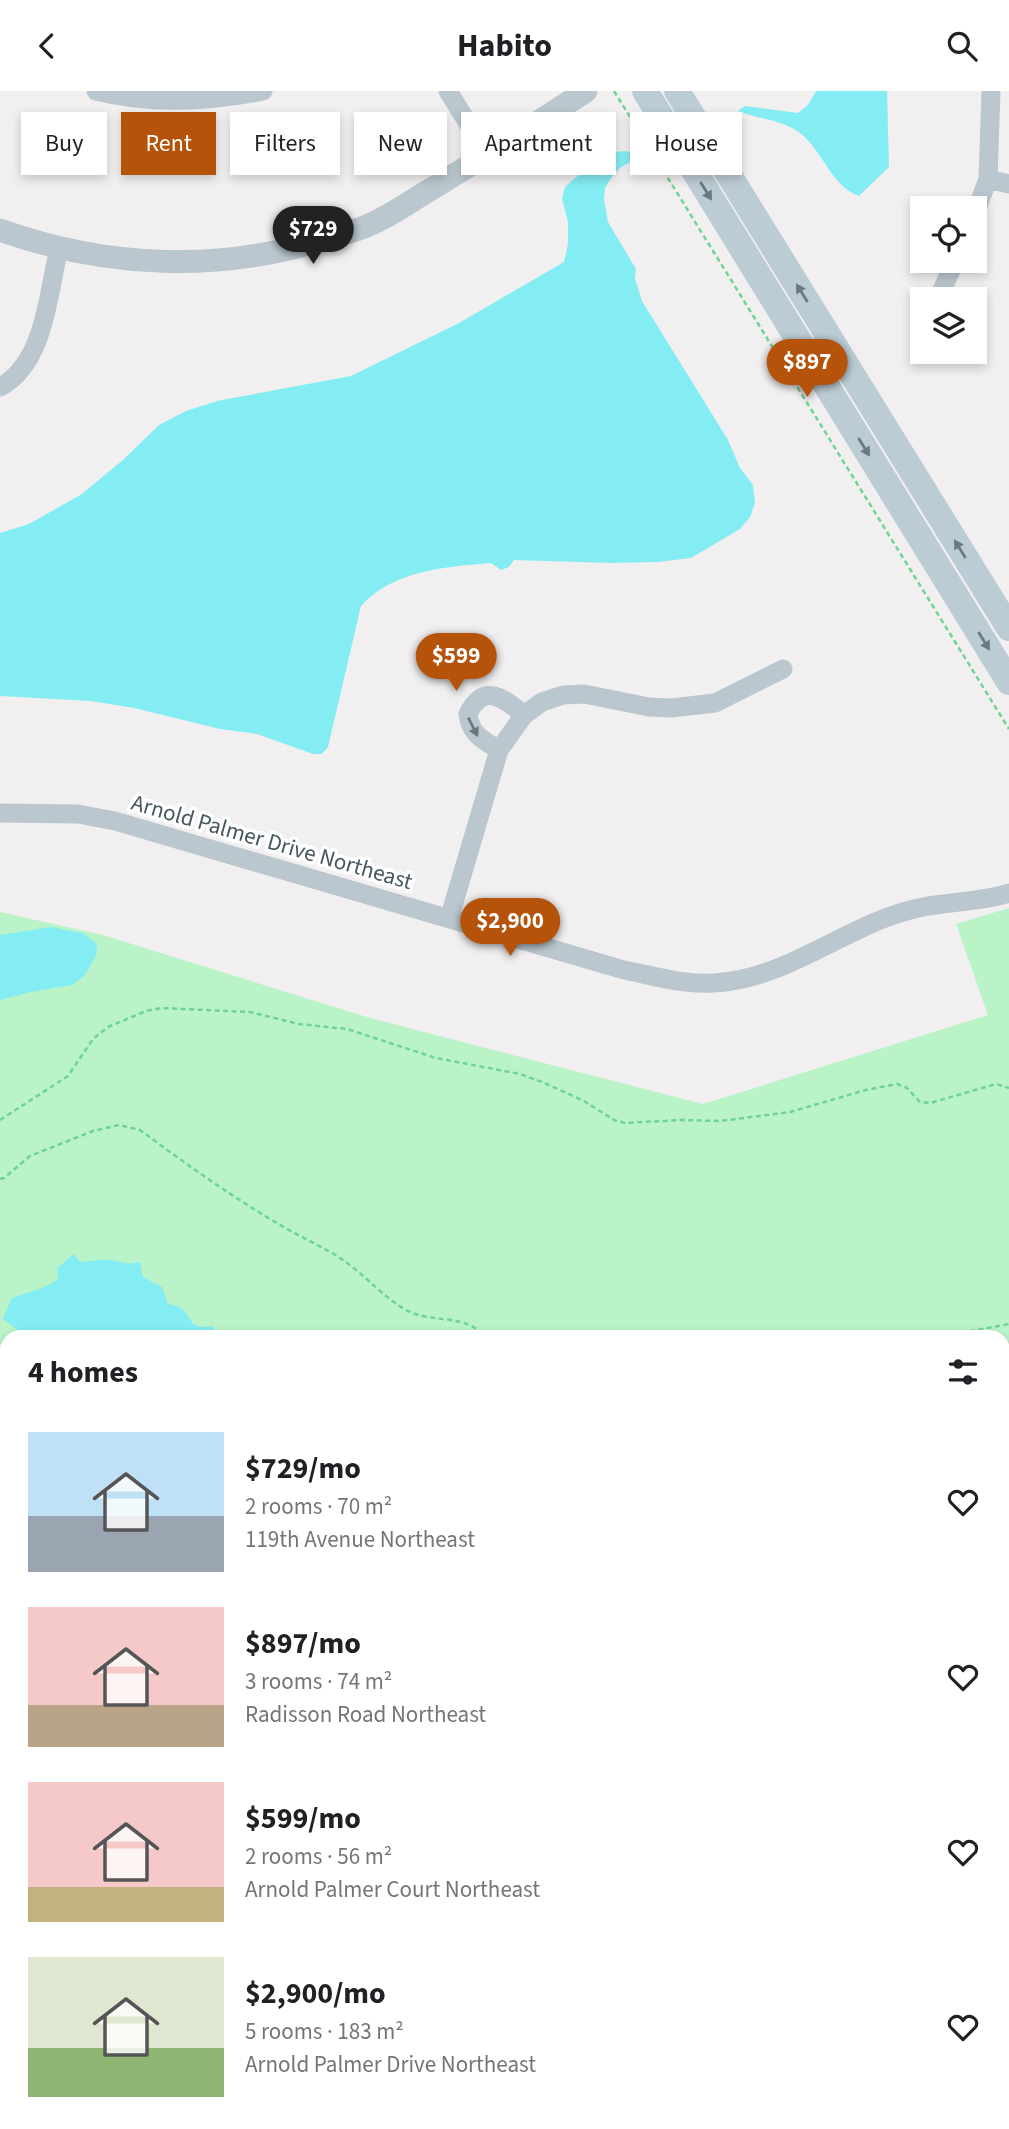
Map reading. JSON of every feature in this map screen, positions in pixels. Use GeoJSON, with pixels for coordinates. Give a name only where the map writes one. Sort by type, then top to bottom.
{"type":"FeatureCollection","features":[{"type":"Feature","properties":{"kind":"main road"},"geometry":{"type":"LineString","coordinates":[[645,91],[1009,682]]}},
{"type":"Feature","properties":{"kind":"main road"},"geometry":{"type":"LineString","coordinates":[[677,91],[1009,628]]}},
{"type":"Feature","properties":{"kind":"street"},"geometry":{"type":"LineString","coordinates":[[96,91],[161,101],[214,99],[263,91]]}},
{"type":"Feature","properties":{"kind":"street"},"geometry":{"type":"LineString","coordinates":[[448,91],[461,112]]}},
{"type":"Feature","properties":{"kind":"street"},"geometry":{"type":"LineString","coordinates":[[553,112],[586,91]]}},
{"type":"Feature","properties":{"kind":"street"},"geometry":{"type":"LineString","coordinates":[[982,196],[988,179],[991,91]]}},
{"type":"Feature","properties":{"kind":"street"},"geometry":{"type":"LineString","coordinates":[[0,230],[59,248],[121,259],[171,263],[266,254],[312,244],[369,225],[461,170]]}},
{"type":"Feature","properties":{"kind":"street"},"geometry":{"type":"LineString","coordinates":[[988,179],[1009,184]]}},
{"type":"Feature","properties":{"kind":"street"},"geometry":{"type":"LineString","coordinates":[[0,387],[21,372],[32,356],[59,248]]}},
{"type":"Feature","properties":{"kind":"street"},"geometry":{"type":"LineString","coordinates":[[449,919],[499,750],[524,715],[542,702],[573,694],[671,708],[715,703],[783,669]]}},
{"type":"Feature","properties":{"kind":"street"},"geometry":{"type":"LineString","coordinates":[[499,750],[478,737],[472,729],[468,714],[473,704],[488,695],[497,696],[505,699],[524,715]]}},
{"type":"Feature","properties":{"kind":"street","name":"Arnold Palmer Drive Northeast"},"geometry":{"type":"LineString","coordinates":[[0,813],[78,814],[115,821],[624,970],[687,983],[715,983],[758,976],[798,961],[850,933],[913,909],[1009,893]]}},
{"type":"Feature","properties":{"kind":"path"},"geometry":{"type":"LineString","coordinates":[[614,91],[1009,729]]}},
{"type":"Feature","properties":{"kind":"path"},"geometry":{"type":"LineString","coordinates":[[0,1120],[68,1076],[93,1039],[108,1027],[146,1011],[162,1008],[205,1012],[242,1011],[299,1024],[347,1029],[436,1058],[497,1069],[542,1081],[614,1120],[625,1123],[720,1121],[790,1112],[897,1084],[907,1089],[920,1102],[930,1103],[996,1084],[1009,1088]]}},
{"type":"Feature","properties":{"kind":"path"},"geometry":{"type":"LineString","coordinates":[[0,1179],[30,1156],[106,1127],[129,1126],[140,1130],[195,1172],[342,1259],[372,1286],[409,1311],[434,1319],[468,1323],[480,1330]]}},
{"type":"Feature","properties":{"kind":"path"},"geometry":{"type":"LineString","coordinates":[[984,1330],[1009,1324]]}},
{"type":"Feature","properties":{"kind":"green space"},"geometry":{"type":"Polygon","coordinates":[[[1009,908],[1009,1330],[0,1330],[0,912],[103,935],[370,1018],[703,1104],[988,1015],[956,924],[1009,908]]]}},
{"type":"Feature","properties":{"kind":"water"},"geometry":{"type":"Polygon","coordinates":[[[816,91],[887,91],[889,167],[859,196],[841,184],[800,133],[778,122],[738,111],[745,106],[798,113],[808,105],[816,91]]]}},
{"type":"Feature","properties":{"kind":"water"},"geometry":{"type":"Polygon","coordinates":[[[616,152],[630,152],[630,162],[616,172],[616,152]]]}},
{"type":"Feature","properties":{"kind":"water"},"geometry":{"type":"Polygon","coordinates":[[[580,175],[614,175],[605,188],[608,222],[636,269],[635,279],[642,301],[728,440],[740,468],[753,485],[755,503],[750,517],[740,529],[691,558],[610,563],[514,560],[509,567],[501,570],[491,563],[456,566],[421,573],[388,585],[361,606],[328,747],[322,754],[313,754],[257,734],[220,729],[134,708],[91,701],[0,696],[0,533],[29,524],[82,494],[159,425],[186,411],[217,401],[351,376],[459,323],[564,262],[568,244],[568,222],[562,198],[565,187],[580,175]]]}},
{"type":"Feature","properties":{"kind":"water"},"geometry":{"type":"Polygon","coordinates":[[[51,927],[82,933],[97,944],[96,956],[84,976],[72,985],[0,1000],[0,935],[51,927]]]}},
{"type":"Feature","properties":{"kind":"water"},"geometry":{"type":"Polygon","coordinates":[[[74,1254],[80,1262],[140,1262],[143,1277],[162,1287],[168,1304],[184,1311],[194,1325],[213,1326],[214,1330],[18,1330],[3,1319],[11,1299],[58,1279],[57,1268],[74,1254]]]}}]}
